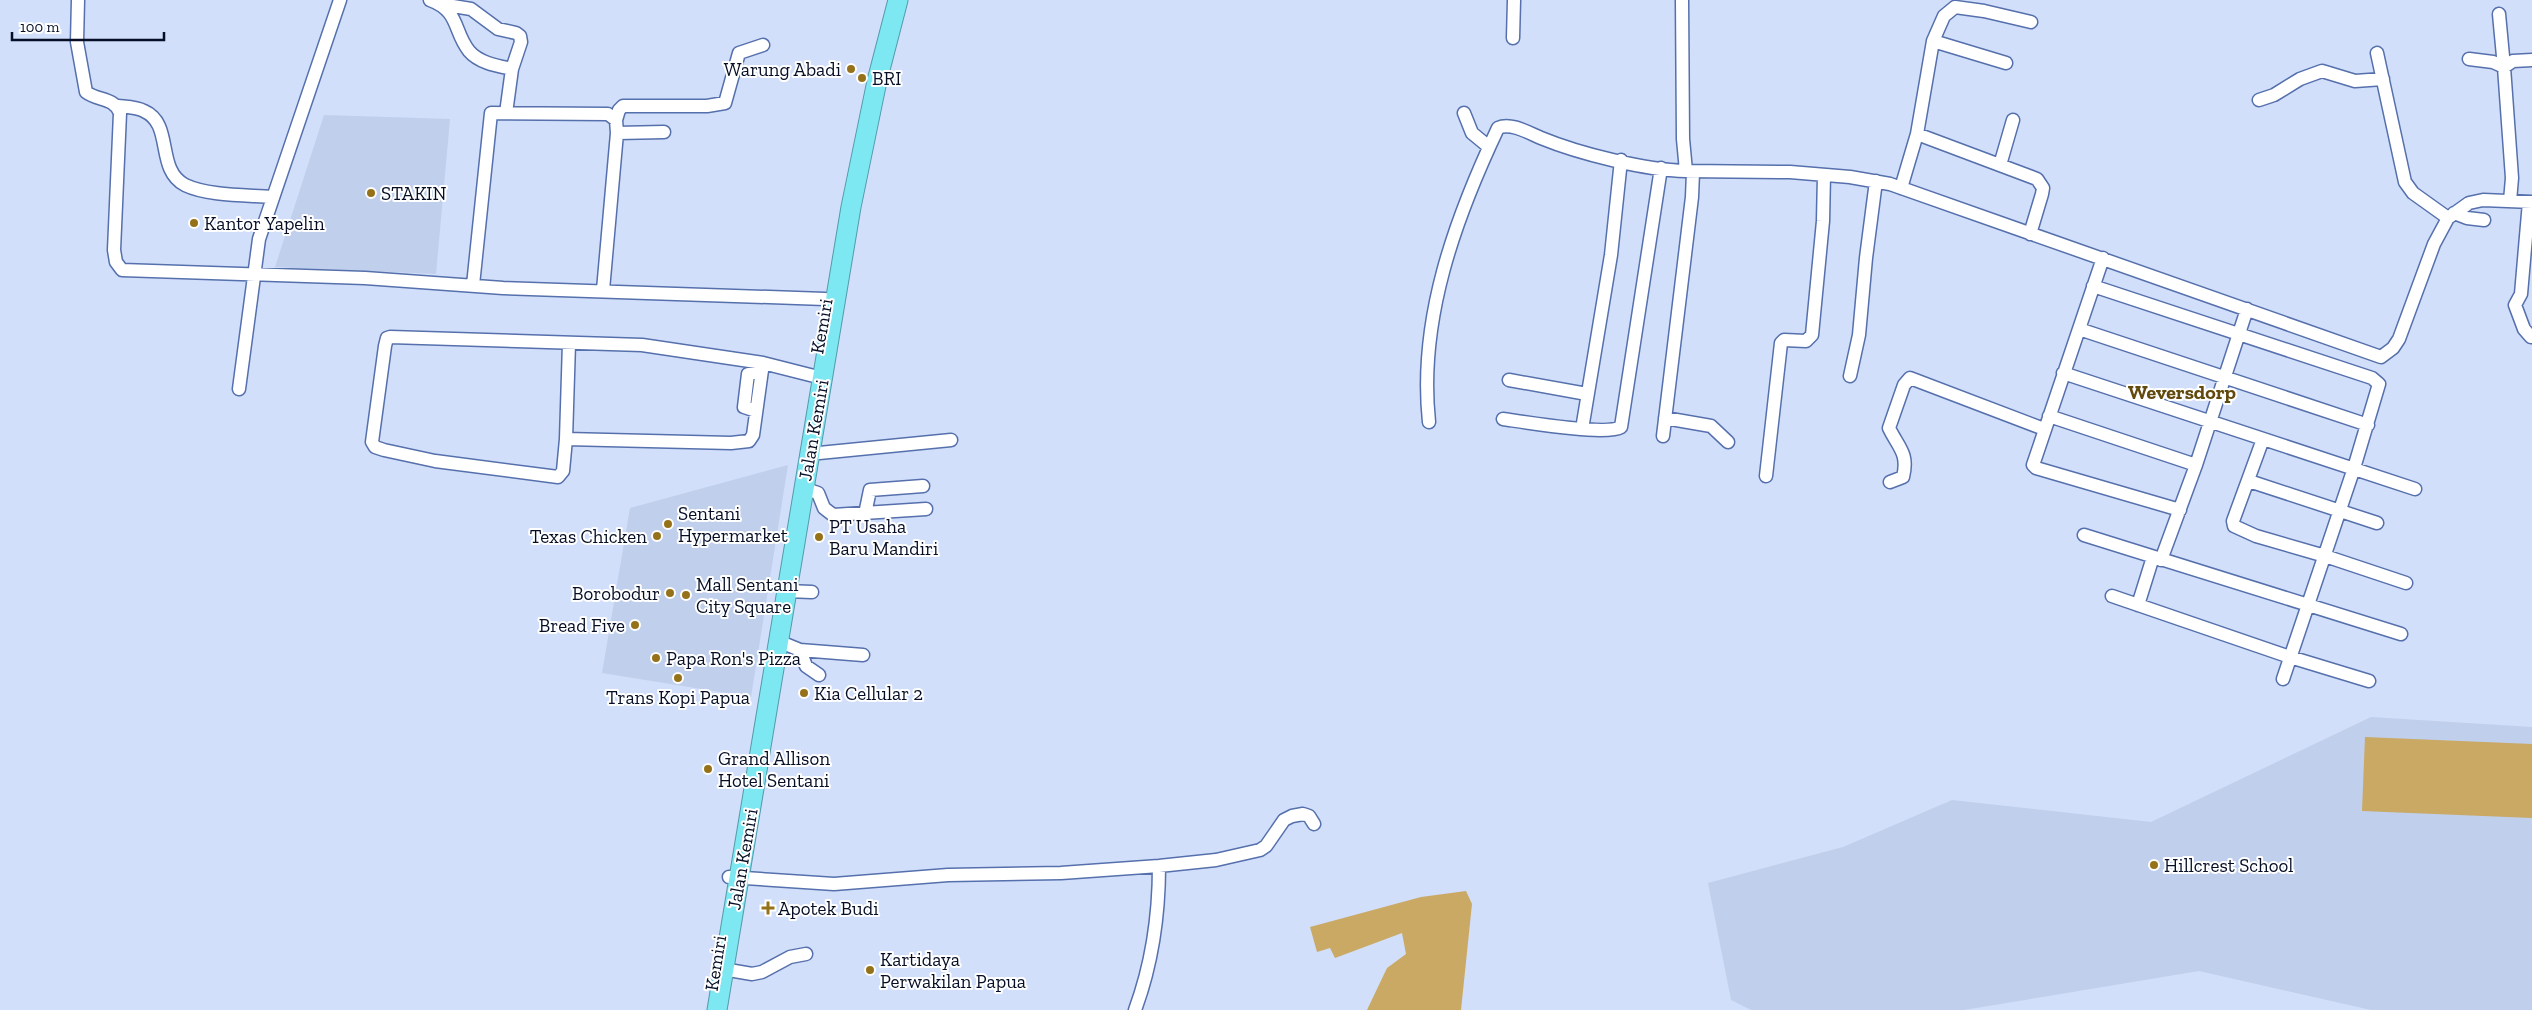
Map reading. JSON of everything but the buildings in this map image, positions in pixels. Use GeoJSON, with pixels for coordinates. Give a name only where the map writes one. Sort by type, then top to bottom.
{"type":"FeatureCollection","features":[{"type":"Feature","properties":{"kind":"highway","name":"Kemiri"},"geometry":{"type":"LineString","coordinates":[[707,1010],[734,877],[817,376],[825,299],[858,120],[886,0]]}},
{"type":"Feature","properties":{"kind":"highway","name":"Jalan Kemiri"},"geometry":{"type":"LineString","coordinates":[[717,1010],[724,970],[734,877],[778,641],[809,454],[817,376],[864,138],[898,0]]}},
{"type":"Feature","properties":{"kind":"street"},"geometry":{"type":"LineString","coordinates":[[78,0],[77,42],[86,92],[92,97],[112,102],[118,106],[143,110],[151,115],[162,135],[168,166],[174,176],[185,184],[223,193],[272,197]]}},
{"type":"Feature","properties":{"kind":"street"},"geometry":{"type":"LineString","coordinates":[[239,389],[259,239],[340,0]]}},
{"type":"Feature","properties":{"kind":"street"},"geometry":{"type":"LineString","coordinates":[[1513,38],[1514,0]]}},
{"type":"Feature","properties":{"kind":"street"},"geometry":{"type":"LineString","coordinates":[[1663,436],[1691,206],[1690,172],[1683,122],[1682,0]]}},
{"type":"Feature","properties":{"kind":"street"},"geometry":{"type":"LineString","coordinates":[[434,2],[450,12],[469,51],[486,62],[512,69]]}},
{"type":"Feature","properties":{"kind":"street"},"geometry":{"type":"LineString","coordinates":[[434,2],[471,9],[498,29],[516,33],[521,42],[512,69],[506,113]]}},
{"type":"Feature","properties":{"kind":"street"},"geometry":{"type":"LineString","coordinates":[[1901,188],[1917,134],[1933,41],[1944,16],[1955,7],[1984,11],[2031,22]]}},
{"type":"Feature","properties":{"kind":"street"},"geometry":{"type":"LineString","coordinates":[[2499,14],[2512,178],[2510,201]]}},
{"type":"Feature","properties":{"kind":"street"},"geometry":{"type":"LineString","coordinates":[[1933,41],[2006,63]]}},
{"type":"Feature","properties":{"kind":"street"},"geometry":{"type":"LineString","coordinates":[[603,290],[618,133],[616,120],[623,106],[707,106],[725,103],[738,53],[763,45]]}},
{"type":"Feature","properties":{"kind":"street"},"geometry":{"type":"LineString","coordinates":[[2377,53],[2406,182],[2413,193],[2451,215],[2484,220]]}},
{"type":"Feature","properties":{"kind":"street"},"geometry":{"type":"LineString","coordinates":[[2470,59],[2493,62],[2504,67]]}},
{"type":"Feature","properties":{"kind":"street"},"geometry":{"type":"LineString","coordinates":[[2504,67],[2513,62],[2532,60]]}},
{"type":"Feature","properties":{"kind":"street"},"geometry":{"type":"LineString","coordinates":[[2259,100],[2274,95],[2300,80],[2322,71],[2355,81],[2383,79]]}},
{"type":"Feature","properties":{"kind":"street"},"geometry":{"type":"LineString","coordinates":[[118,106],[121,124],[114,250],[119,267],[134,271],[365,278],[473,285],[825,299]]}},
{"type":"Feature","properties":{"kind":"street"},"geometry":{"type":"LineString","coordinates":[[473,285],[491,113],[608,114],[616,120]]}},
{"type":"Feature","properties":{"kind":"street"},"geometry":{"type":"LineString","coordinates":[[1464,114],[1472,133],[1489,147]]}},
{"type":"Feature","properties":{"kind":"street"},"geometry":{"type":"LineString","coordinates":[[2000,165],[2014,120]]}},
{"type":"Feature","properties":{"kind":"street"},"geometry":{"type":"LineString","coordinates":[[1429,422],[1426,384],[1441,278],[1460,218],[1489,147],[1498,128],[1503,125],[1597,156],[1661,168],[1690,172],[1769,171],[1876,181],[2103,258],[2381,357],[2393,348],[2399,339],[2434,244],[2451,215],[2469,203],[2483,200],[2531,202],[2521,294],[2515,305],[2524,329],[2531,337]]}},
{"type":"Feature","properties":{"kind":"street"},"geometry":{"type":"LineString","coordinates":[[618,133],[664,132]]}},
{"type":"Feature","properties":{"kind":"street"},"geometry":{"type":"LineString","coordinates":[[1917,134],[2037,179],[2041,183],[2042,194],[2030,234]]}},
{"type":"Feature","properties":{"kind":"street"},"geometry":{"type":"LineString","coordinates":[[1582,429],[1611,255],[1621,160]]}},
{"type":"Feature","properties":{"kind":"street"},"geometry":{"type":"LineString","coordinates":[[1503,419],[1582,429],[1617,430],[1622,424],[1661,168]]}},
{"type":"Feature","properties":{"kind":"street"},"geometry":{"type":"LineString","coordinates":[[1766,476],[1781,343],[1784,340],[1806,341],[1812,335],[1823,221],[1824,175]]}},
{"type":"Feature","properties":{"kind":"street"},"geometry":{"type":"LineString","coordinates":[[1850,376],[1859,335],[1876,181]]}},
{"type":"Feature","properties":{"kind":"street"},"geometry":{"type":"LineString","coordinates":[[2103,258],[2032,462],[2036,468],[2180,510]]}},
{"type":"Feature","properties":{"kind":"street"},"geometry":{"type":"LineString","coordinates":[[2093,286],[2376,380],[2379,384],[2378,393],[2354,468],[2283,679]]}},
{"type":"Feature","properties":{"kind":"street"},"geometry":{"type":"LineString","coordinates":[[2138,605],[2157,558],[2180,510],[2226,378],[2247,309]]}},
{"type":"Feature","properties":{"kind":"street"},"geometry":{"type":"LineString","coordinates":[[2079,329],[2368,424]]}},
{"type":"Feature","properties":{"kind":"street"},"geometry":{"type":"LineString","coordinates":[[569,343],[563,471],[554,478],[435,461],[376,447],[372,435],[384,346],[387,338],[390,337],[642,345],[817,376]]}},
{"type":"Feature","properties":{"kind":"street"},"geometry":{"type":"LineString","coordinates":[[566,439],[740,443],[749,441],[753,435],[762,367]]}},
{"type":"Feature","properties":{"kind":"street"},"geometry":{"type":"LineString","coordinates":[[2063,373],[2415,489]]}},
{"type":"Feature","properties":{"kind":"street"},"geometry":{"type":"LineString","coordinates":[[1890,482],[1903,477],[1906,466],[1901,447],[1889,428],[1904,385],[1910,378],[2044,429]]}},
{"type":"Feature","properties":{"kind":"street"},"geometry":{"type":"LineString","coordinates":[[1508,380],[1588,394]]}},
{"type":"Feature","properties":{"kind":"street"},"geometry":{"type":"LineString","coordinates":[[2049,416],[2196,465]]}},
{"type":"Feature","properties":{"kind":"street"},"geometry":{"type":"LineString","coordinates":[[1665,418],[1711,426],[1728,442]]}},
{"type":"Feature","properties":{"kind":"street"},"geometry":{"type":"LineString","coordinates":[[2263,439],[2234,521],[2234,526],[2256,536],[2325,556],[2406,583]]}},
{"type":"Feature","properties":{"kind":"street"},"geometry":{"type":"LineString","coordinates":[[809,454],[951,440]]}},
{"type":"Feature","properties":{"kind":"street"},"geometry":{"type":"LineString","coordinates":[[2249,481],[2377,523]]}},
{"type":"Feature","properties":{"kind":"street"},"geometry":{"type":"LineString","coordinates":[[865,514],[870,490],[922,486]]}},
{"type":"Feature","properties":{"kind":"street"},"geometry":{"type":"LineString","coordinates":[[803,488],[818,493],[824,508],[833,515],[926,509]]}},
{"type":"Feature","properties":{"kind":"street"},"geometry":{"type":"LineString","coordinates":[[2084,535],[2308,603],[2401,634]]}},
{"type":"Feature","properties":{"kind":"street"},"geometry":{"type":"LineString","coordinates":[[786,591],[812,592]]}},
{"type":"Feature","properties":{"kind":"street"},"geometry":{"type":"LineString","coordinates":[[2112,596],[2290,657],[2369,681]]}},
{"type":"Feature","properties":{"kind":"street"},"geometry":{"type":"LineString","coordinates":[[778,641],[800,650],[863,654]]}},
{"type":"Feature","properties":{"kind":"street"},"geometry":{"type":"LineString","coordinates":[[800,650],[806,666],[819,675]]}},
{"type":"Feature","properties":{"kind":"street"},"geometry":{"type":"LineString","coordinates":[[734,877],[822,884],[948,875],[1054,873],[1159,866],[1216,860],[1260,850],[1266,846],[1284,820],[1292,816],[1303,814],[1309,816],[1314,824]]}},
{"type":"Feature","properties":{"kind":"street"},"geometry":{"type":"LineString","coordinates":[[1135,1010],[1145,980],[1156,926],[1159,866]]}},
{"type":"Feature","properties":{"kind":"street"},"geometry":{"type":"LineString","coordinates":[[724,970],[752,974],[762,972],[790,957],[806,954]]}},
{"type":"Feature","properties":{"kind":"shaded area","name":"STAKIN"},"geometry":{"type":"Polygon","coordinates":[[[324,115],[450,119],[436,274],[275,267],[324,115]]]}},
{"type":"Feature","properties":{"kind":"shaded area","name":"Mall Sentani City Square"},"geometry":{"type":"Polygon","coordinates":[[[788,465],[751,697],[602,673],[630,508],[788,465]]]}},
{"type":"Feature","properties":{"kind":"shaded area","name":"Hillcrest School"},"geometry":{"type":"Polygon","coordinates":[[[2371,717],[2532,727],[2532,1010],[2371,1010],[2199,971],[1964,1010],[1751,1010],[1731,1000],[1708,883],[1843,847],[1952,800],[2151,822],[2371,717]]]}},
{"type":"Feature","properties":{"kind":"shaded area"},"geometry":{"type":"Polygon","coordinates":[[[2365,737],[2532,744],[2532,818],[2362,811],[2365,737]]]}},
{"type":"Feature","properties":{"kind":"shaded area"},"geometry":{"type":"Polygon","coordinates":[[[1466,891],[1472,904],[1461,1010],[1367,1010],[1387,968],[1406,954],[1402,933],[1335,958],[1330,948],[1317,952],[1310,927],[1421,897],[1466,891]]]}},
{"type":"Feature","properties":{"kind":"place","name":"Warung Abadi"},"geometry":{"type":"Point","coordinates":[851,69]}},
{"type":"Feature","properties":{"kind":"place","name":"BRI"},"geometry":{"type":"Point","coordinates":[862,78]}},
{"type":"Feature","properties":{"kind":"place","name":"STAKIN"},"geometry":{"type":"Point","coordinates":[371,193]}},
{"type":"Feature","properties":{"kind":"place","name":"Kantor Yapelin"},"geometry":{"type":"Point","coordinates":[194,223]}},
{"type":"Feature","properties":{"kind":"place","name":"Sentani Hypermarket"},"geometry":{"type":"Point","coordinates":[668,524]}},
{"type":"Feature","properties":{"kind":"place","name":"Texas Chicken"},"geometry":{"type":"Point","coordinates":[657,536]}},
{"type":"Feature","properties":{"kind":"place","name":"PT Usaha Baru Mandiri"},"geometry":{"type":"Point","coordinates":[819,537]}},
{"type":"Feature","properties":{"kind":"place","name":"Borobodur"},"geometry":{"type":"Point","coordinates":[670,593]}},
{"type":"Feature","properties":{"kind":"place","name":"Mall Sentani City Square"},"geometry":{"type":"Point","coordinates":[686,595]}},
{"type":"Feature","properties":{"kind":"place","name":"Bread Five"},"geometry":{"type":"Point","coordinates":[635,625]}},
{"type":"Feature","properties":{"kind":"place","name":"Papa Ron's Pizza"},"geometry":{"type":"Point","coordinates":[656,658]}},
{"type":"Feature","properties":{"kind":"place","name":"Trans Kopi Papua"},"geometry":{"type":"Point","coordinates":[678,678]}},
{"type":"Feature","properties":{"kind":"place","name":"Kia Cellular 2"},"geometry":{"type":"Point","coordinates":[804,693]}},
{"type":"Feature","properties":{"kind":"place","name":"Grand Allison Hotel Sentani"},"geometry":{"type":"Point","coordinates":[708,769]}},
{"type":"Feature","properties":{"kind":"place","name":"Hillcrest School"},"geometry":{"type":"Point","coordinates":[2154,865]}},
{"type":"Feature","properties":{"kind":"place","name":"Apotek Budi"},"geometry":{"type":"Point","coordinates":[768,908]}},
{"type":"Feature","properties":{"kind":"place","name":"Kartidaya Perwakilan Papua"},"geometry":{"type":"Point","coordinates":[870,970]}},
{"type":"Feature","properties":{"kind":"district","name":"Weversdorp"},"geometry":{"type":"Point","coordinates":[2182,392]}}]}
